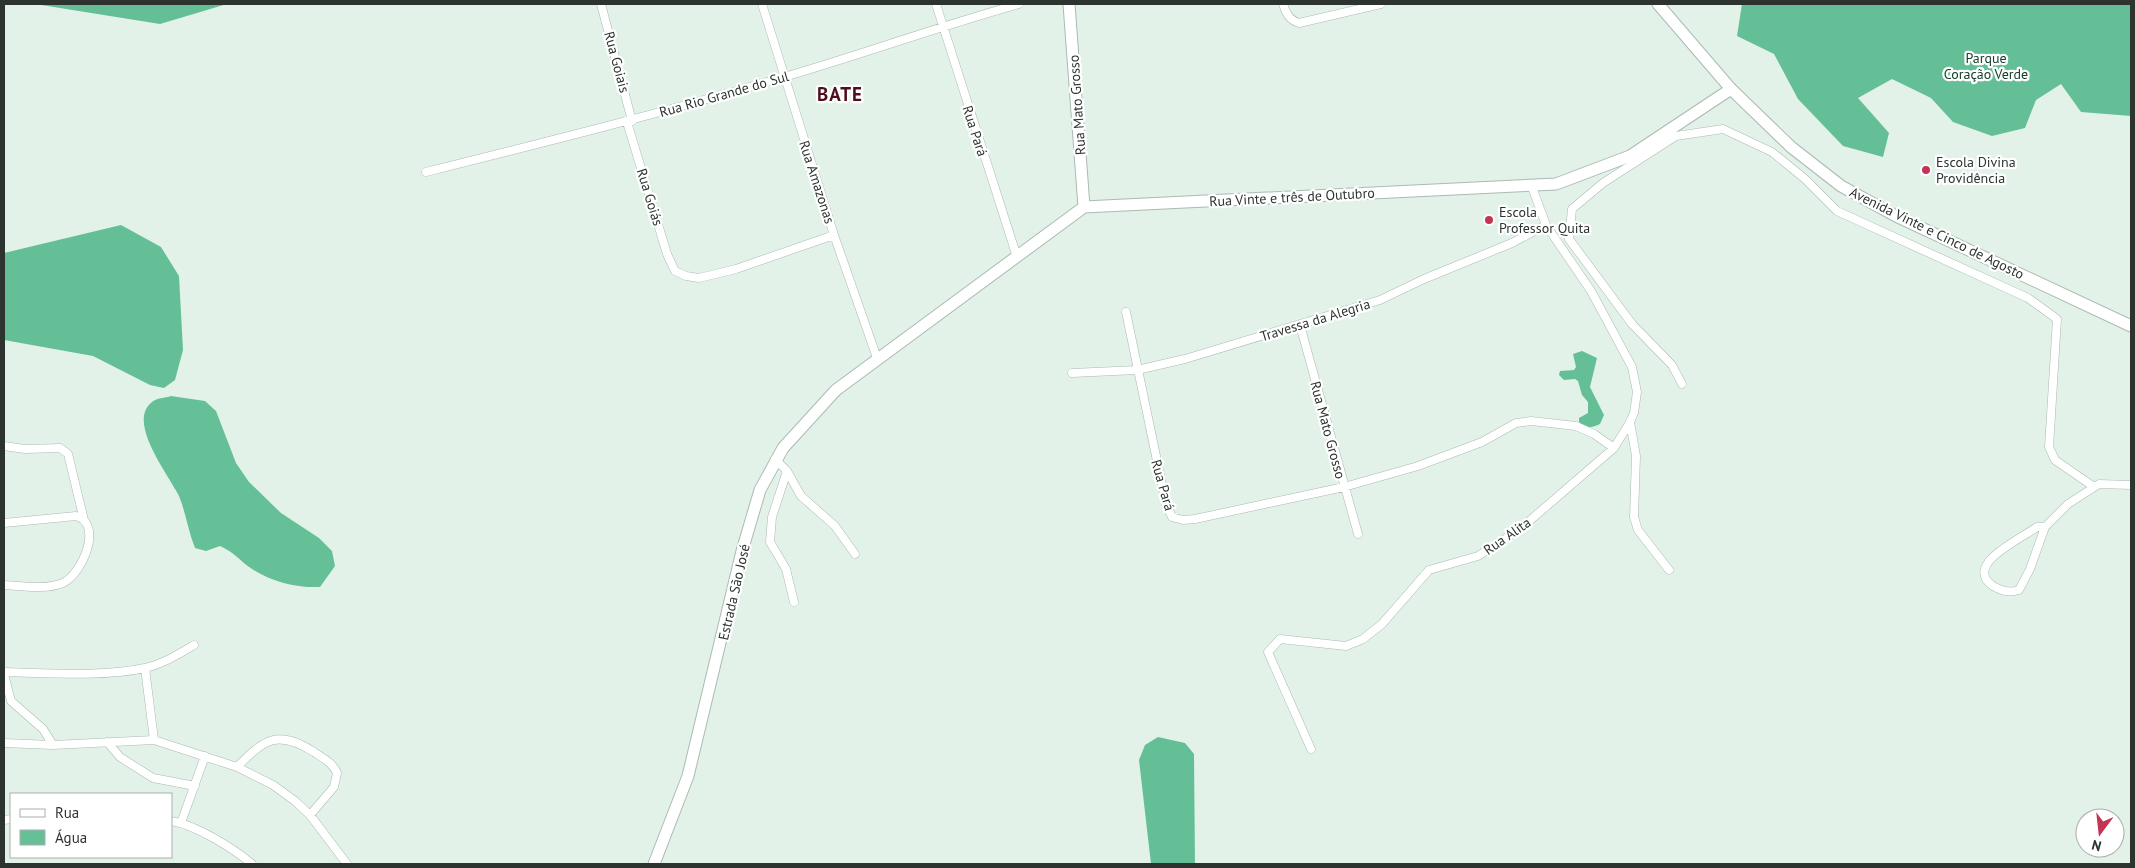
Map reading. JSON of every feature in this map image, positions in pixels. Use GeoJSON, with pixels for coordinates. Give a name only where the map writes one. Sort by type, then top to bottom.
{"type":"FeatureCollection","features":[{"type":"Feature","properties":{"kind":"street","name":"Rua Goiais"},"geometry":{"type":"LineString","coordinates":[[601,4],[629,122]]}},
{"type":"Feature","properties":{"kind":"street","name":"Rua Amazonas"},"geometry":{"type":"LineString","coordinates":[[762,4],[834,235],[878,358]]}},
{"type":"Feature","properties":{"kind":"street","name":"Rua Pará"},"geometry":{"type":"LineString","coordinates":[[936,4],[1017,257]]}},
{"type":"Feature","properties":{"kind":"street","name":"Rua Rio Grande do Sul"},"geometry":{"type":"LineString","coordinates":[[426,172],[629,122],[784,77],[942,25],[1019,4]]}},
{"type":"Feature","properties":{"kind":"street","name":"Rua Mato Grosso"},"geometry":{"type":"LineString","coordinates":[[1069,4],[1084,207]]}},
{"type":"Feature","properties":{"kind":"street"},"geometry":{"type":"LineString","coordinates":[[1283,4],[1287,15],[1293,21],[1299,23],[1381,4]]}},
{"type":"Feature","properties":{"kind":"street","name":"Avenida Vinte e Cinco de Agosto"},"geometry":{"type":"LineString","coordinates":[[1658,4],[1730,89],[1791,147],[1841,186],[1904,220],[2131,326]]}},
{"type":"Feature","properties":{"kind":"street","name":"Rua Vinte e três de Outubro"},"geometry":{"type":"LineString","coordinates":[[1084,207],[1532,187],[1573,179],[1630,156],[1730,89]]}},
{"type":"Feature","properties":{"kind":"street","name":"Rua Goiás"},"geometry":{"type":"LineString","coordinates":[[629,122],[667,254],[675,271],[680,275],[699,278],[736,269],[834,235]]}},
{"type":"Feature","properties":{"kind":"street"},"geometry":{"type":"LineString","coordinates":[[1682,384],[1672,365],[1632,324],[1569,239],[1572,209],[1603,183],[1676,136],[1723,129],[1772,152],[1806,179],[1837,211],[2028,298],[2058,318],[2049,447],[2055,460],[2094,487]]}},
{"type":"Feature","properties":{"kind":"street","name":"Rua Alita"},"geometry":{"type":"LineString","coordinates":[[1312,749],[1276,674],[1268,652],[1269,649],[1280,639],[1346,646],[1363,639],[1382,624],[1430,570],[1478,556],[1499,544],[1614,448],[1630,422],[1637,392],[1632,367],[1591,291],[1546,225],[1532,187]]}},
{"type":"Feature","properties":{"kind":"street"},"geometry":{"type":"LineString","coordinates":[[878,358],[1084,207]]}},
{"type":"Feature","properties":{"kind":"street","name":"Travessa da Alegria"},"geometry":{"type":"LineString","coordinates":[[1072,373],[1137,370],[1185,359],[1300,325],[1380,300],[1424,279],[1512,243],[1546,225]]}},
{"type":"Feature","properties":{"kind":"street","name":"Rua Pará"},"geometry":{"type":"LineString","coordinates":[[1126,312],[1169,513],[1183,520],[1195,519],[1344,487]]}},
{"type":"Feature","properties":{"kind":"street","name":"Rua Mato Grosso"},"geometry":{"type":"LineString","coordinates":[[1300,325],[1358,534]]}},
{"type":"Feature","properties":{"kind":"street","name":"Estrada São José"},"geometry":{"type":"LineString","coordinates":[[654,864],[688,776],[742,551],[760,490],[776,459],[798,428],[836,390],[878,358]]}},
{"type":"Feature","properties":{"kind":"street"},"geometry":{"type":"LineString","coordinates":[[1344,487],[1418,466],[1482,442],[1516,423],[1532,421],[1576,426],[1594,434],[1614,448]]}},
{"type":"Feature","properties":{"kind":"street"},"geometry":{"type":"LineString","coordinates":[[1630,422],[1636,456],[1634,517],[1638,530],[1669,570]]}},
{"type":"Feature","properties":{"kind":"street"},"geometry":{"type":"LineString","coordinates":[[4,446],[25,449],[60,448],[65,450],[68,454],[84,521],[89,530],[82,562],[73,576],[62,583],[54,585],[4,585]]}},
{"type":"Feature","properties":{"kind":"street"},"geometry":{"type":"LineString","coordinates":[[776,459],[787,471],[801,496],[835,526],[855,554]]}},
{"type":"Feature","properties":{"kind":"street"},"geometry":{"type":"LineString","coordinates":[[787,471],[772,517],[770,542],[786,569],[794,602]]}},
{"type":"Feature","properties":{"kind":"street"},"geometry":{"type":"LineString","coordinates":[[2045,527],[2037,527],[1990,559],[1983,568],[1983,574],[1988,582],[2001,590],[2010,592],[2019,590],[2030,569],[2045,527],[2068,504],[2100,484],[2131,485]]}},
{"type":"Feature","properties":{"kind":"street"},"geometry":{"type":"LineString","coordinates":[[4,523],[69,516],[80,517],[84,521]]}},
{"type":"Feature","properties":{"kind":"street"},"geometry":{"type":"LineString","coordinates":[[53,745],[44,729],[11,701],[4,673],[74,673],[146,668],[170,659],[194,645]]}},
{"type":"Feature","properties":{"kind":"street"},"geometry":{"type":"LineString","coordinates":[[146,668],[154,740]]}},
{"type":"Feature","properties":{"kind":"street"},"geometry":{"type":"LineString","coordinates":[[237,767],[256,748],[278,738],[294,740],[328,761],[336,770],[337,781],[310,815]]}},
{"type":"Feature","properties":{"kind":"street"},"geometry":{"type":"LineString","coordinates":[[4,743],[53,745],[154,740],[237,767],[273,785],[310,815],[347,864]]}},
{"type":"Feature","properties":{"kind":"street"},"geometry":{"type":"LineString","coordinates":[[107,742],[120,757],[153,778],[195,786]]}},
{"type":"Feature","properties":{"kind":"street"},"geometry":{"type":"LineString","coordinates":[[181,823],[205,756]]}},
{"type":"Feature","properties":{"kind":"street"},"geometry":{"type":"LineString","coordinates":[[172,821],[181,823],[232,849],[252,864]]}},
{"type":"Feature","properties":{"kind":"green space"},"geometry":{"type":"Polygon","coordinates":[[[35,4],[227,4],[160,24],[35,4]]]}},
{"type":"Feature","properties":{"kind":"green space","name":"Parque Coração Verde"},"geometry":{"type":"Polygon","coordinates":[[[1742,4],[2131,4],[2131,116],[2081,112],[2061,84],[2036,100],[2025,128],[1992,136],[1953,122],[1931,98],[1892,79],[1858,98],[1889,133],[1883,157],[1843,146],[1798,99],[1774,54],[1737,36],[1742,4]]]}},
{"type":"Feature","properties":{"kind":"green space"},"geometry":{"type":"Polygon","coordinates":[[[121,225],[161,247],[179,276],[183,350],[175,380],[164,388],[150,385],[93,356],[4,340],[4,253],[121,225]]]}},
{"type":"Feature","properties":{"kind":"green space"},"geometry":{"type":"Polygon","coordinates":[[[1582,351],[1597,358],[1590,387],[1604,415],[1600,424],[1591,427],[1586,427],[1579,422],[1579,418],[1588,413],[1588,402],[1582,395],[1578,381],[1575,379],[1564,380],[1559,375],[1560,371],[1574,370],[1576,367],[1573,354],[1582,351]]]}},
{"type":"Feature","properties":{"kind":"green space"},"geometry":{"type":"Polygon","coordinates":[[[1158,737],[1185,743],[1194,754],[1195,864],[1151,864],[1139,760],[1145,745],[1158,737]]]}},
{"type":"Feature","properties":{"kind":"water"},"geometry":{"type":"Polygon","coordinates":[[[171,396],[205,401],[216,411],[236,463],[249,482],[281,513],[319,538],[332,551],[335,566],[320,587],[293,585],[276,581],[252,569],[220,546],[206,551],[195,548],[179,496],[146,435],[145,411],[152,402],[171,396]]]}},
{"type":"Feature","properties":{"kind":"place","name":"Escola Divina Providência"},"geometry":{"type":"Point","coordinates":[1926,170]}},
{"type":"Feature","properties":{"kind":"place","name":"Escola Professor Quita"},"geometry":{"type":"Point","coordinates":[1489,220]}},
{"type":"Feature","properties":{"kind":"district","name":"BATE"},"geometry":{"type":"Point","coordinates":[840,94]}}]}
